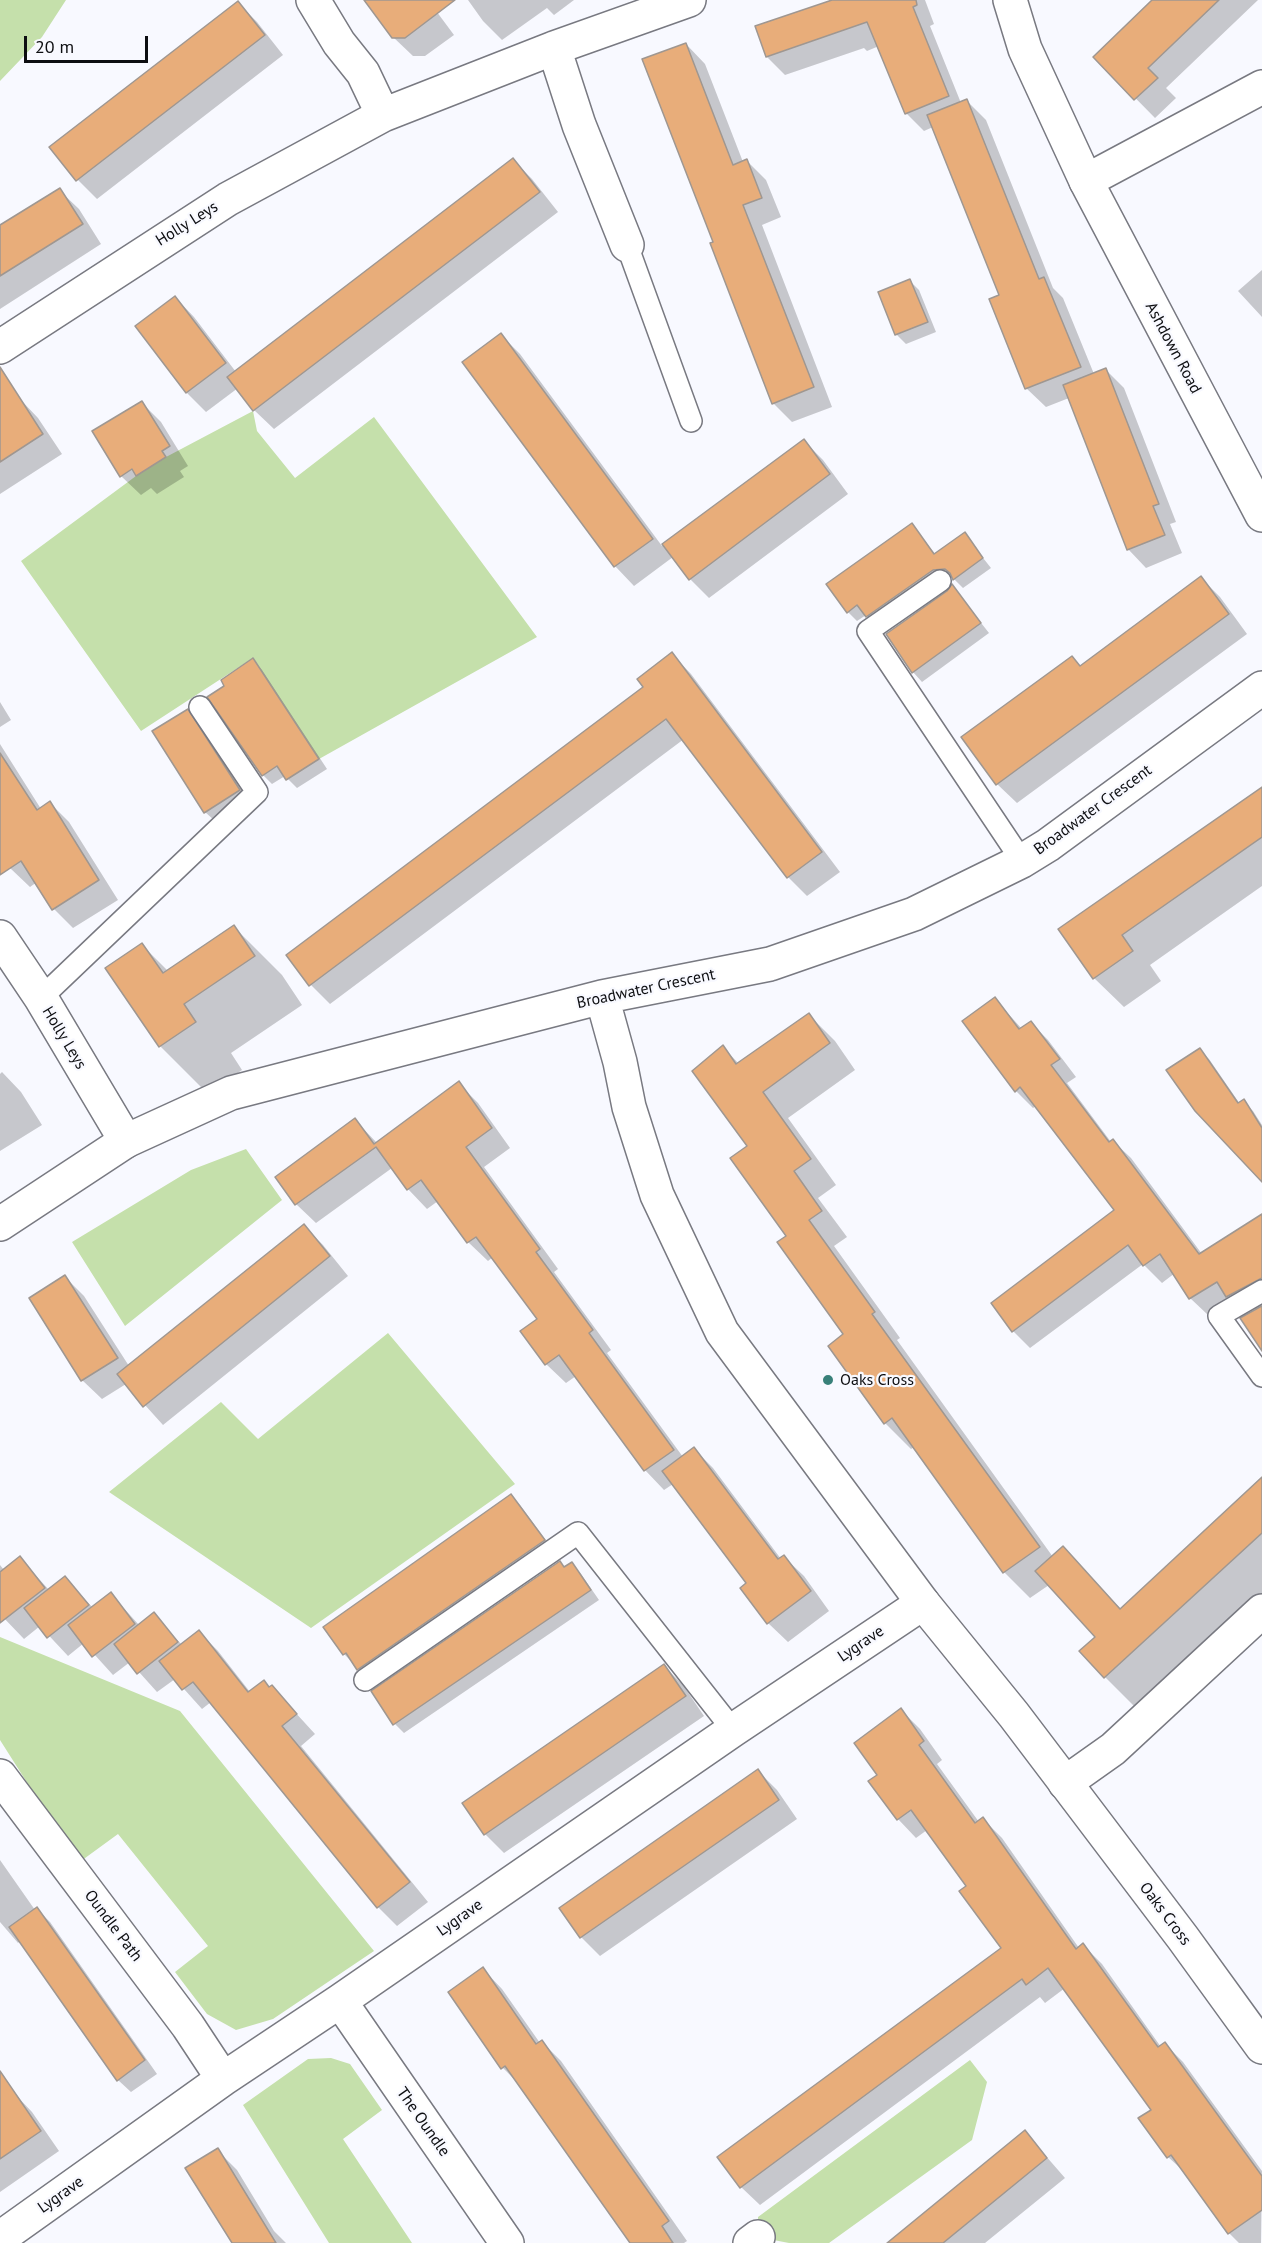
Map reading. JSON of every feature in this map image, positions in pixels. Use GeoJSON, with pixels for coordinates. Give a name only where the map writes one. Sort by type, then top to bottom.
{"type":"FeatureCollection","features":[{"type":"Feature","properties":{"kind":"street"},"geometry":{"type":"LineString","coordinates":[[313,0],[339,43],[363,73],[383,115]]}},
{"type":"Feature","properties":{"kind":"street","name":"Holly Leys"},"geometry":{"type":"LineString","coordinates":[[0,347],[228,199],[383,115],[554,48],[689,0]]}},
{"type":"Feature","properties":{"kind":"street","name":"Ashdown Road"},"geometry":{"type":"LineString","coordinates":[[1010,0],[1025,49],[1086,181],[1262,515]]}},
{"type":"Feature","properties":{"kind":"street"},"geometry":{"type":"LineString","coordinates":[[554,48],[579,125],[627,245]]}},
{"type":"Feature","properties":{"kind":"street"},"geometry":{"type":"LineString","coordinates":[[1086,181],[1262,87]]}},
{"type":"Feature","properties":{"kind":"street","name":"Broadwater Crescent"},"geometry":{"type":"LineString","coordinates":[[0,1224],[126,1141],[231,1093],[602,997],[781,961],[914,914],[1022,861],[1048,845],[1262,688]]}},
{"type":"Feature","properties":{"kind":"street","name":"Holly Leys"},"geometry":{"type":"LineString","coordinates":[[0,939],[41,998],[126,1141]]}},
{"type":"Feature","properties":{"kind":"street","name":"Oaks Cross"},"geometry":{"type":"LineString","coordinates":[[602,997],[620,1062],[629,1107],[657,1195],[722,1332],[923,1603],[1065,1783],[1183,1938],[1262,2048]]}},
{"type":"Feature","properties":{"kind":"street","name":"Lygrave"},"geometry":{"type":"LineString","coordinates":[[0,2238],[223,2079],[733,1730],[923,1603]]}},
{"type":"Feature","properties":{"kind":"street"},"geometry":{"type":"LineString","coordinates":[[1065,1783],[1113,1749],[1262,1611]]}},
{"type":"Feature","properties":{"kind":"street","name":"Oundle Path"},"geometry":{"type":"LineString","coordinates":[[0,1776],[188,2026],[223,2079]]}},
{"type":"Feature","properties":{"kind":"street","name":"The Oundle"},"geometry":{"type":"LineString","coordinates":[[340,2001],[507,2243]]}},
{"type":"Feature","properties":{"kind":"lane"},"geometry":{"type":"LineString","coordinates":[[627,245],[691,421]]}},
{"type":"Feature","properties":{"kind":"lane"},"geometry":{"type":"LineString","coordinates":[[940,581],[868,631],[1022,861]]}},
{"type":"Feature","properties":{"kind":"lane"},"geometry":{"type":"LineString","coordinates":[[41,998],[257,792],[200,707]]}},
{"type":"Feature","properties":{"kind":"lane"},"geometry":{"type":"LineString","coordinates":[[1262,1291],[1219,1316],[1262,1376]]}},
{"type":"Feature","properties":{"kind":"lane"},"geometry":{"type":"LineString","coordinates":[[365,1680],[578,1533],[733,1730]]}},
{"type":"Feature","properties":{"kind":"green space"},"geometry":{"type":"Polygon","coordinates":[[[0,0],[66,0],[42,37],[0,81],[0,0]]]}},
{"type":"Feature","properties":{"kind":"green space"},"geometry":{"type":"Polygon","coordinates":[[[253,411],[257,431],[295,478],[374,417],[537,637],[319,759],[253,658],[141,731],[21,561],[136,476],[166,457],[253,411]]]}},
{"type":"Feature","properties":{"kind":"green space"},"geometry":{"type":"Polygon","coordinates":[[[246,1149],[282,1200],[125,1326],[72,1242],[191,1170],[246,1149]]]}},
{"type":"Feature","properties":{"kind":"green space"},"geometry":{"type":"Polygon","coordinates":[[[388,1333],[515,1484],[311,1628],[109,1492],[221,1402],[258,1439],[388,1333]]]}},
{"type":"Feature","properties":{"kind":"green space"},"geometry":{"type":"Polygon","coordinates":[[[0,1637],[180,1711],[374,1951],[273,2019],[236,2030],[207,2014],[175,1972],[208,1946],[118,1834],[81,1861],[40,1803],[0,1740],[0,1637]]]}},
{"type":"Feature","properties":{"kind":"green space"},"geometry":{"type":"Polygon","coordinates":[[[331,2058],[350,2064],[382,2110],[343,2139],[412,2243],[329,2243],[243,2105],[308,2059],[331,2058]]]}},
{"type":"Feature","properties":{"kind":"green space"},"geometry":{"type":"Polygon","coordinates":[[[970,2060],[987,2082],[972,2140],[829,2243],[789,2243],[758,2237],[758,2217],[970,2060]]]}},
{"type":"Feature","properties":{"kind":"building"},"geometry":{"type":"Polygon","coordinates":[[[364,0],[455,0],[405,38],[392,38],[364,0]]]}},
{"type":"Feature","properties":{"kind":"building"},"geometry":{"type":"Polygon","coordinates":[[[832,0],[916,0],[917,5],[913,7],[949,96],[905,114],[867,22],[766,57],[755,26],[832,0]]]}},
{"type":"Feature","properties":{"kind":"building"},"geometry":{"type":"Polygon","coordinates":[[[1152,0],[1219,0],[1148,68],[1158,78],[1134,100],[1093,57],[1152,0]]]}},
{"type":"Feature","properties":{"kind":"building"},"geometry":{"type":"Polygon","coordinates":[[[238,1],[265,35],[76,181],[49,147],[238,1]]]}},
{"type":"Feature","properties":{"kind":"building"},"geometry":{"type":"Polygon","coordinates":[[[686,43],[733,165],[747,159],[762,198],[743,205],[814,387],[772,404],[710,243],[713,242],[642,59],[686,43]]]}},
{"type":"Feature","properties":{"kind":"building"},"geometry":{"type":"Polygon","coordinates":[[[967,99],[1039,279],[1044,277],[1081,367],[1025,389],[989,299],[999,295],[927,115],[967,99]]]}},
{"type":"Feature","properties":{"kind":"building"},"geometry":{"type":"Polygon","coordinates":[[[513,158],[540,192],[253,411],[227,377],[513,158]]]}},
{"type":"Feature","properties":{"kind":"building"},"geometry":{"type":"Polygon","coordinates":[[[60,188],[83,224],[0,276],[0,225],[60,188]]]}},
{"type":"Feature","properties":{"kind":"building"},"geometry":{"type":"Polygon","coordinates":[[[910,279],[928,322],[895,335],[878,292],[910,279]]]}},
{"type":"Feature","properties":{"kind":"building"},"geometry":{"type":"Polygon","coordinates":[[[175,296],[226,363],[186,393],[135,326],[175,296]]]}},
{"type":"Feature","properties":{"kind":"building"},"geometry":{"type":"Polygon","coordinates":[[[501,333],[653,539],[614,567],[462,362],[501,333]]]}},
{"type":"Feature","properties":{"kind":"building"},"geometry":{"type":"Polygon","coordinates":[[[0,367],[43,434],[0,462],[0,367]]]}},
{"type":"Feature","properties":{"kind":"building"},"geometry":{"type":"Polygon","coordinates":[[[1106,368],[1159,504],[1153,506],[1165,535],[1127,550],[1063,385],[1106,368]]]}},
{"type":"Feature","properties":{"kind":"building"},"geometry":{"type":"Polygon","coordinates":[[[142,401],[170,446],[162,451],[166,457],[136,476],[132,469],[120,477],[92,431],[142,401]]]}},
{"type":"Feature","properties":{"kind":"building"},"geometry":{"type":"Polygon","coordinates":[[[804,439],[830,474],[689,580],[662,544],[804,439]]]}},
{"type":"Feature","properties":{"kind":"building"},"geometry":{"type":"Polygon","coordinates":[[[912,523],[934,554],[965,532],[983,558],[953,580],[945,569],[933,570],[866,617],[857,605],[847,613],[826,584],[912,523]]]}},
{"type":"Feature","properties":{"kind":"building"},"geometry":{"type":"Polygon","coordinates":[[[1201,576],[1229,614],[996,785],[961,737],[1072,656],[1080,666],[1201,576]]]}},
{"type":"Feature","properties":{"kind":"building"},"geometry":{"type":"Polygon","coordinates":[[[952,584],[981,623],[912,673],[886,634],[947,591],[952,584]]]}},
{"type":"Feature","properties":{"kind":"building"},"geometry":{"type":"Polygon","coordinates":[[[672,652],[822,852],[787,878],[666,719],[309,986],[286,955],[643,687],[637,679],[672,652]]]}},
{"type":"Feature","properties":{"kind":"building"},"geometry":{"type":"Polygon","coordinates":[[[253,658],[319,759],[286,780],[277,766],[262,776],[207,697],[224,686],[221,680],[253,658]]]}},
{"type":"Feature","properties":{"kind":"building"},"geometry":{"type":"Polygon","coordinates":[[[188,709],[240,790],[204,813],[152,731],[188,709]]]}},
{"type":"Feature","properties":{"kind":"building"},"geometry":{"type":"Polygon","coordinates":[[[0,753],[37,810],[50,801],[99,880],[52,910],[21,861],[0,875],[0,753]]]}},
{"type":"Feature","properties":{"kind":"building"},"geometry":{"type":"Polygon","coordinates":[[[1262,787],[1262,837],[1122,935],[1133,951],[1093,979],[1058,929],[1262,787]]]}},
{"type":"Feature","properties":{"kind":"building"},"geometry":{"type":"Polygon","coordinates":[[[234,925],[255,956],[184,1004],[196,1022],[159,1047],[105,968],[142,943],[163,973],[234,925]]]}},
{"type":"Feature","properties":{"kind":"building"},"geometry":{"type":"Polygon","coordinates":[[[995,997],[1019,1029],[1031,1021],[1060,1059],[1051,1065],[1109,1142],[1113,1139],[1199,1254],[1262,1214],[1262,1278],[1226,1297],[1217,1282],[1189,1299],[1160,1254],[1143,1266],[1128,1245],[1012,1332],[991,1303],[1114,1210],[1020,1087],[1015,1092],[962,1021],[995,997]]]}},
{"type":"Feature","properties":{"kind":"building"},"geometry":{"type":"Polygon","coordinates":[[[809,1013],[830,1043],[763,1092],[811,1159],[794,1171],[822,1211],[809,1220],[875,1312],[872,1314],[1040,1547],[1003,1573],[892,1418],[884,1424],[828,1346],[843,1334],[777,1242],[786,1236],[730,1158],[747,1146],[692,1071],[723,1045],[736,1064],[809,1013]]]}},
{"type":"Feature","properties":{"kind":"building"},"geometry":{"type":"Polygon","coordinates":[[[1200,1048],[1238,1103],[1244,1099],[1262,1128],[1262,1182],[1195,1111],[1166,1070],[1200,1048]]]}},
{"type":"Feature","properties":{"kind":"building"},"geometry":{"type":"Polygon","coordinates":[[[459,1081],[492,1128],[466,1147],[540,1249],[536,1252],[593,1330],[589,1333],[674,1450],[644,1471],[559,1355],[545,1365],[520,1331],[537,1319],[476,1237],[467,1243],[421,1180],[407,1190],[376,1147],[295,1205],[275,1177],[355,1118],[374,1144],[459,1081]]]}},
{"type":"Feature","properties":{"kind":"building"},"geometry":{"type":"Polygon","coordinates":[[[304,1224],[330,1256],[143,1407],[117,1374],[304,1224]]]}},
{"type":"Feature","properties":{"kind":"building"},"geometry":{"type":"Polygon","coordinates":[[[65,1275],[118,1358],[81,1381],[29,1298],[65,1275]]]}},
{"type":"Feature","properties":{"kind":"building"},"geometry":{"type":"Polygon","coordinates":[[[1262,1306],[1262,1351],[1240,1318],[1262,1306]]]}},
{"type":"Feature","properties":{"kind":"building"},"geometry":{"type":"Polygon","coordinates":[[[694,1447],[778,1559],[784,1555],[811,1591],[767,1624],[740,1588],[746,1583],[662,1471],[694,1447]]]}},
{"type":"Feature","properties":{"kind":"building"},"geometry":{"type":"Polygon","coordinates":[[[1262,1477],[1262,1533],[1104,1678],[1079,1651],[1095,1637],[1035,1571],[1063,1546],[1120,1609],[1262,1477]]]}},
{"type":"Feature","properties":{"kind":"building"},"geometry":{"type":"Polygon","coordinates":[[[511,1494],[545,1540],[357,1670],[346,1653],[343,1655],[323,1627],[511,1494]]]}},
{"type":"Feature","properties":{"kind":"building"},"geometry":{"type":"Polygon","coordinates":[[[20,1556],[45,1588],[0,1623],[0,1572],[20,1556]]]}},
{"type":"Feature","properties":{"kind":"building"},"geometry":{"type":"Polygon","coordinates":[[[560,1561],[564,1567],[572,1562],[591,1590],[393,1725],[371,1691],[560,1561]]]}},
{"type":"Feature","properties":{"kind":"building"},"geometry":{"type":"Polygon","coordinates":[[[65,1576],[89,1605],[47,1638],[24,1608],[65,1576]]]}},
{"type":"Feature","properties":{"kind":"building"},"geometry":{"type":"Polygon","coordinates":[[[111,1592],[135,1624],[92,1657],[68,1625],[111,1592]]]}},
{"type":"Feature","properties":{"kind":"building"},"geometry":{"type":"Polygon","coordinates":[[[154,1612],[178,1642],[137,1674],[114,1644],[154,1612]]]}},
{"type":"Feature","properties":{"kind":"building"},"geometry":{"type":"Polygon","coordinates":[[[199,1630],[248,1692],[264,1680],[269,1687],[272,1685],[297,1714],[282,1726],[410,1882],[377,1908],[193,1682],[182,1690],[159,1661],[199,1630]]]}},
{"type":"Feature","properties":{"kind":"building"},"geometry":{"type":"Polygon","coordinates":[[[664,1664],[686,1696],[484,1835],[462,1803],[664,1664]]]}},
{"type":"Feature","properties":{"kind":"building"},"geometry":{"type":"Polygon","coordinates":[[[901,1708],[924,1741],[919,1745],[975,1823],[983,1817],[1076,1949],[1083,1943],[1158,2047],[1165,2042],[1262,2176],[1262,2210],[1228,2234],[1171,2155],[1167,2158],[1138,2118],[1151,2110],[1048,1968],[1026,1985],[1022,1979],[740,2188],[717,2157],[1001,1948],[959,1891],[966,1886],[911,1810],[897,1820],[868,1781],[877,1775],[854,1743],[901,1708]]]}},
{"type":"Feature","properties":{"kind":"building"},"geometry":{"type":"Polygon","coordinates":[[[758,1769],[779,1800],[580,1938],[559,1908],[758,1769]]]}},
{"type":"Feature","properties":{"kind":"building"},"geometry":{"type":"Polygon","coordinates":[[[37,1907],[145,2060],[117,2081],[9,1927],[37,1907]]]}},
{"type":"Feature","properties":{"kind":"building"},"geometry":{"type":"Polygon","coordinates":[[[483,1967],[536,2044],[542,2040],[669,2221],[662,2226],[673,2243],[630,2243],[505,2066],[501,2069],[448,1992],[483,1967]]]}},
{"type":"Feature","properties":{"kind":"building"},"geometry":{"type":"Polygon","coordinates":[[[0,2071],[41,2131],[0,2159],[0,2071]]]}},
{"type":"Feature","properties":{"kind":"building"},"geometry":{"type":"Polygon","coordinates":[[[1025,2130],[1047,2158],[943,2243],[887,2243],[1025,2130]]]}},
{"type":"Feature","properties":{"kind":"building"},"geometry":{"type":"Polygon","coordinates":[[[218,2148],[276,2243],[232,2243],[185,2168],[218,2148]]]}},
{"type":"Feature","properties":{"kind":"place","name":"Oaks Cross"},"geometry":{"type":"Point","coordinates":[828,1380]}}]}
